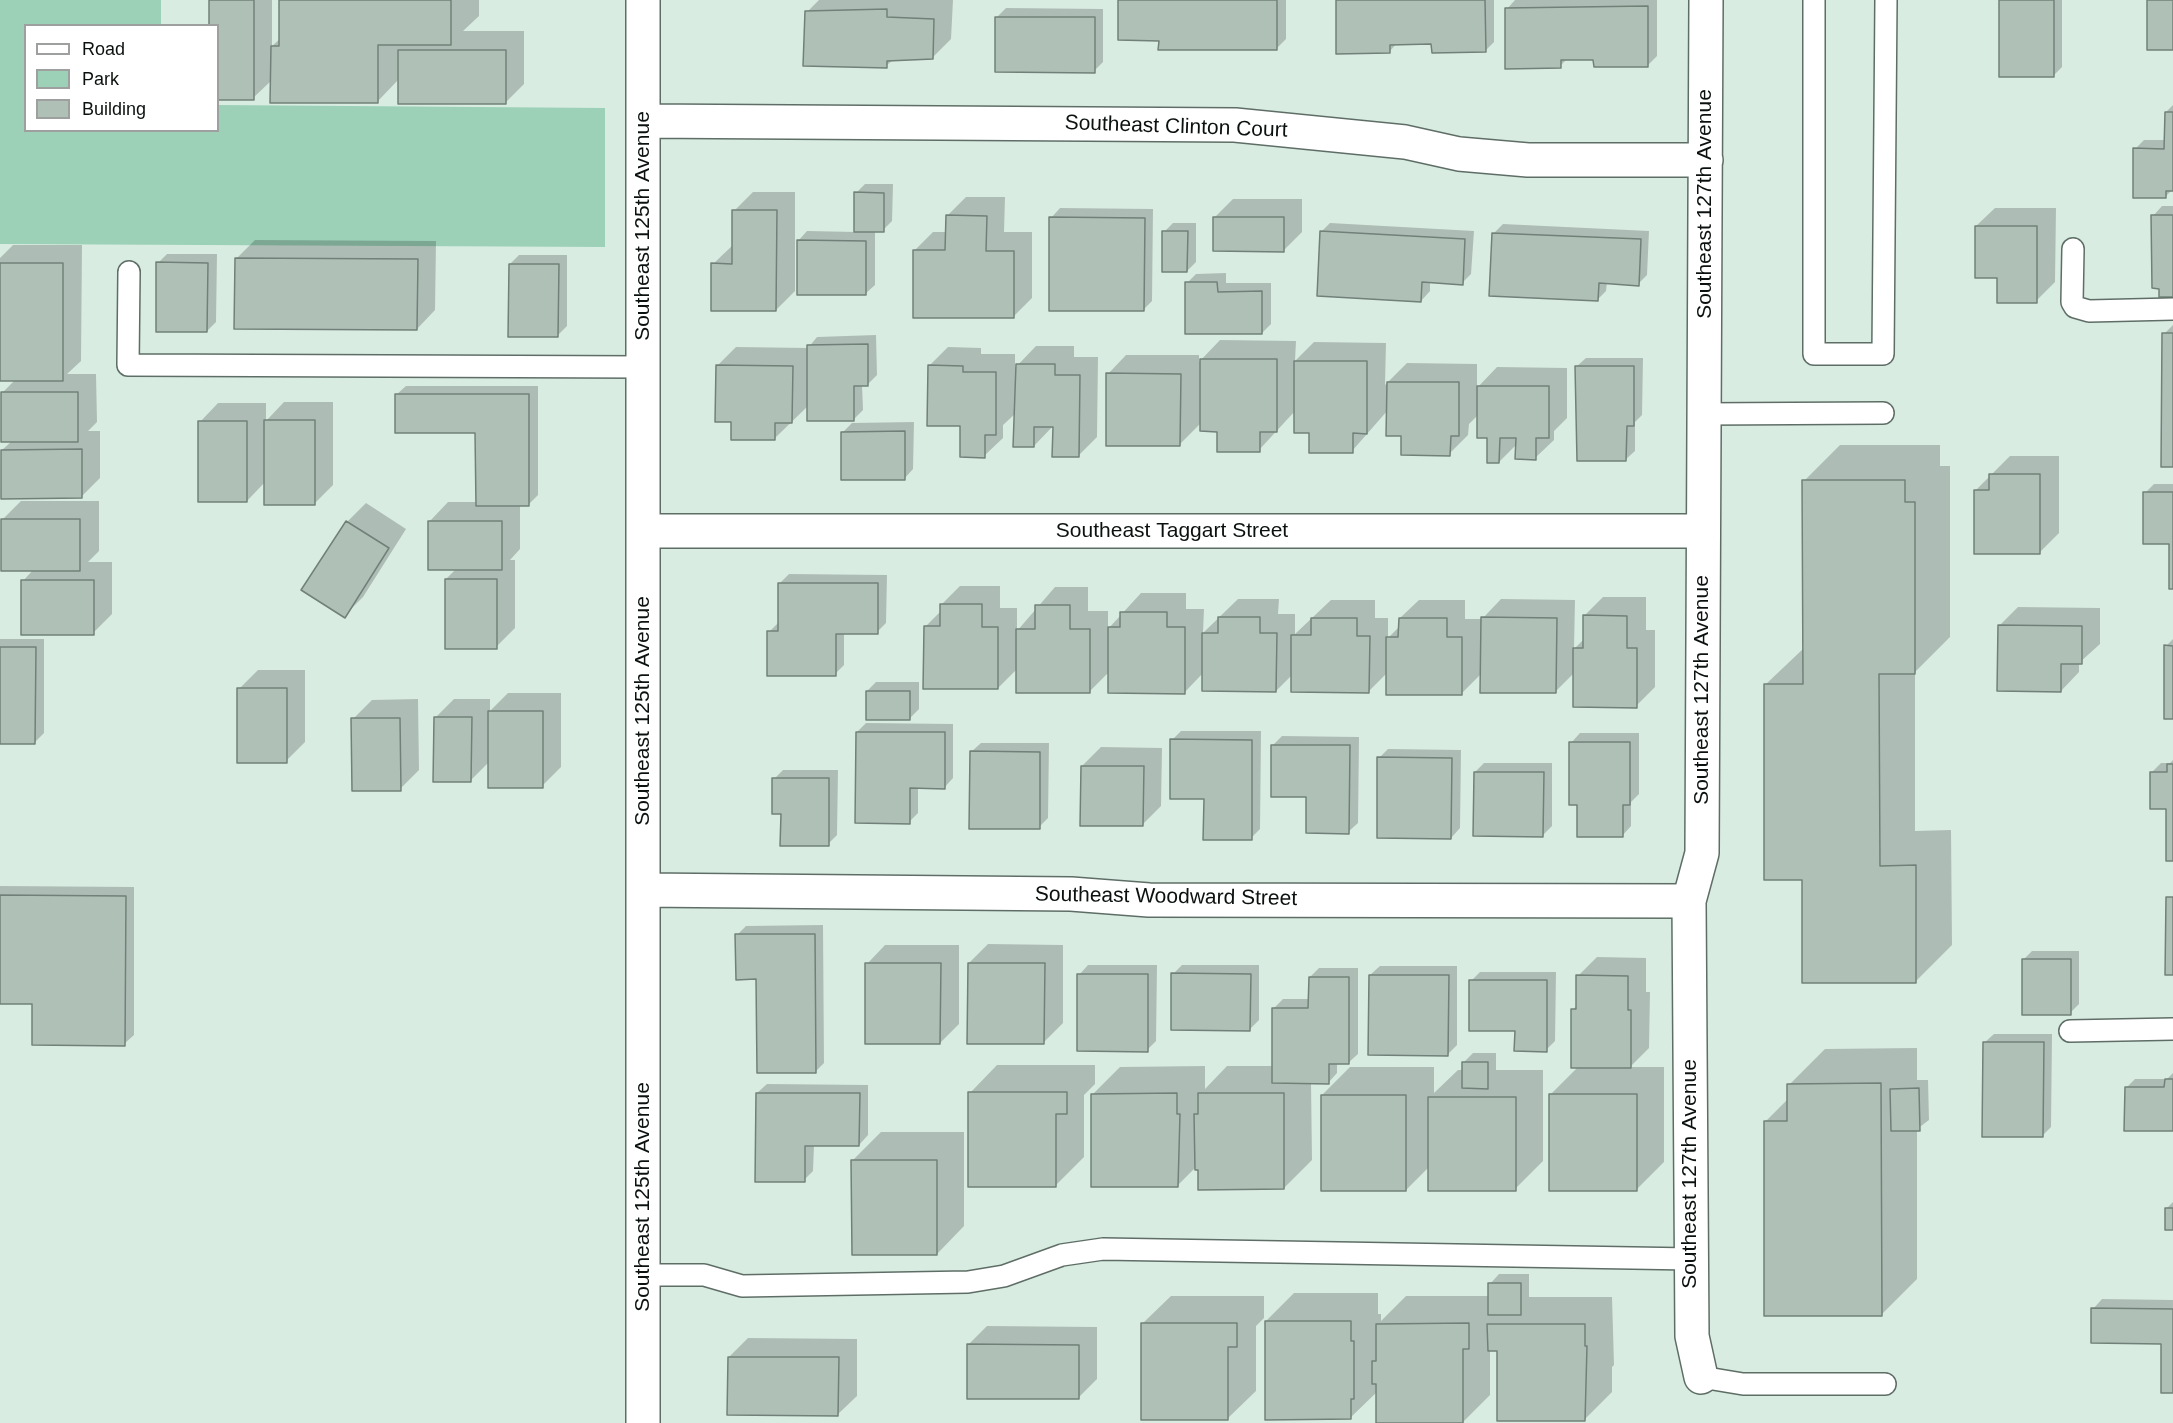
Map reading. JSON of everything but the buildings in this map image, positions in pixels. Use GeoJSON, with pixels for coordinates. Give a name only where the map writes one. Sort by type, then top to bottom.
{"type":"FeatureCollection","features":[{"type":"Feature","properties":{"kind":"street","name":"Southeast 125th Avenue"},"geometry":{"type":"LineString","coordinates":[[643,1423],[644,0]]}},
{"type":"Feature","properties":{"kind":"street","name":"Southeast 127th Avenue"},"geometry":{"type":"LineString","coordinates":[[1701,1377],[1692,1336],[1689,901],[1701,853],[1701,531],[1706,0]]}},
{"type":"Feature","properties":{"kind":"street","name":"Southeast Clinton Court"},"geometry":{"type":"LineString","coordinates":[[644,121],[1235,125],[1406,142],[1459,154],[1528,160],[1706,160]]}},
{"type":"Feature","properties":{"kind":"street","name":"Southeast Taggart Street"},"geometry":{"type":"LineString","coordinates":[[643,531],[1701,531]]}},
{"type":"Feature","properties":{"kind":"street","name":"Southeast Woodward Street"},"geometry":{"type":"LineString","coordinates":[[643,890],[1071,894],[1149,900],[1689,901]]}},
{"type":"Feature","properties":{"kind":"lane"},"geometry":{"type":"LineString","coordinates":[[1814,0],[1814,354],[1883,354],[1886,0]]}},
{"type":"Feature","properties":{"kind":"lane"},"geometry":{"type":"LineString","coordinates":[[2073,249],[2072,302],[2075,308],[2089,311],[2173,309]]}},
{"type":"Feature","properties":{"kind":"lane"},"geometry":{"type":"LineString","coordinates":[[129,272],[128,365],[643,367]]}},
{"type":"Feature","properties":{"kind":"lane"},"geometry":{"type":"LineString","coordinates":[[1703,414],[1883,413]]}},
{"type":"Feature","properties":{"kind":"lane"},"geometry":{"type":"LineString","coordinates":[[2070,1031],[2173,1029]]}},
{"type":"Feature","properties":{"kind":"lane"},"geometry":{"type":"LineString","coordinates":[[643,1275],[704,1275],[742,1286],[968,1282],[1004,1276],[1062,1255],[1103,1249],[1691,1259]]}},
{"type":"Feature","properties":{"kind":"lane"},"geometry":{"type":"LineString","coordinates":[[1701,1377],[1743,1384],[1885,1384]]}},
{"type":"Feature","properties":{"kind":"green space"},"geometry":{"type":"Polygon","coordinates":[[[0,0],[161,0],[161,24],[24,24],[24,132],[219,132],[219,105],[605,108],[605,247],[0,244],[0,0]]]}}]}
